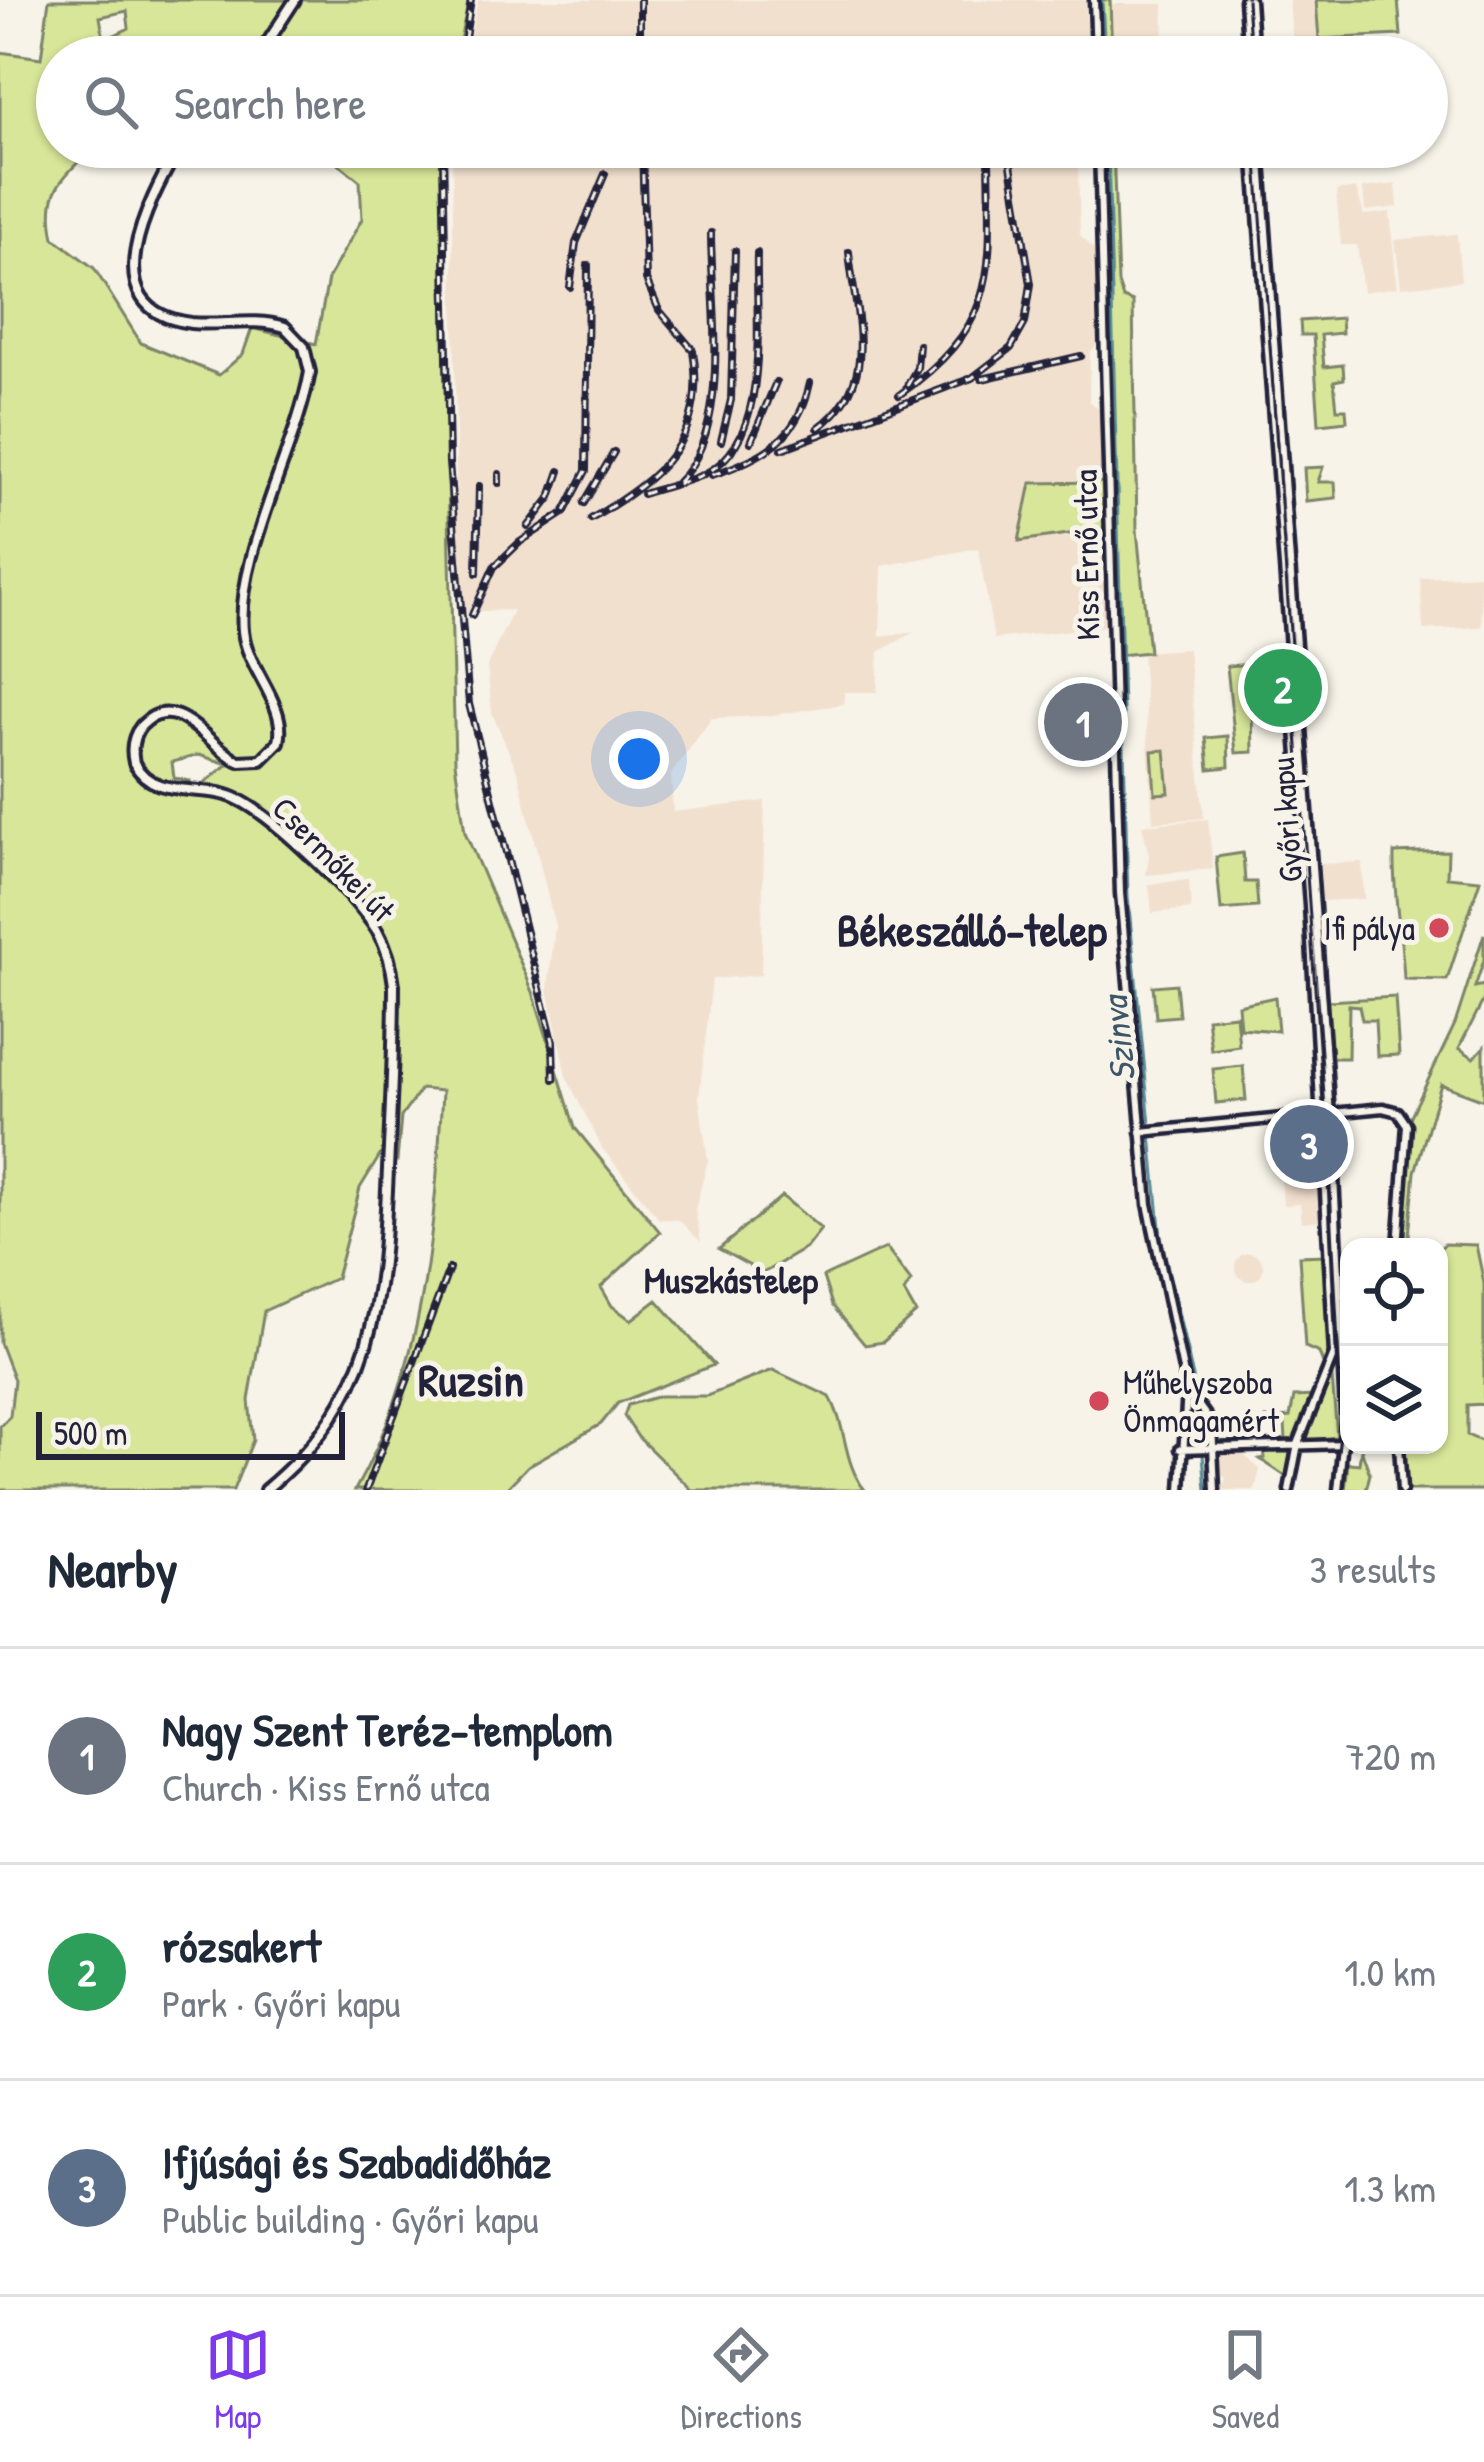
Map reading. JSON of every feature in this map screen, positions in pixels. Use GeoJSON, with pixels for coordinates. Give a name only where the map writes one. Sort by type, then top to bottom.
{"type":"FeatureCollection","features":[{"type":"Feature","properties":{"kind":"main road"},"geometry":{"type":"LineString","coordinates":[[272,36],[295,0]]}},
{"type":"Feature","properties":{"kind":"main road","name":"Csermőkei út"},"geometry":{"type":"LineString","coordinates":[[169,168],[135,236],[134,270],[145,295],[176,320],[285,327],[304,346],[310,372],[244,602],[247,652],[280,721],[278,742],[261,760],[239,761],[185,718],[166,714],[147,721],[136,734],[134,763],[158,786],[226,795],[264,818],[371,922],[385,947],[394,986],[378,1309],[361,1367],[340,1407],[308,1450],[265,1490]]}},
{"type":"Feature","properties":{"kind":"street"},"geometry":{"type":"LineString","coordinates":[[1094,0],[1095,36]]}},
{"type":"Feature","properties":{"kind":"street"},"geometry":{"type":"LineString","coordinates":[[1247,0],[1250,36]]}},
{"type":"Feature","properties":{"kind":"street","name":"Kiss Ernő utca"},"geometry":{"type":"LineString","coordinates":[[1100,168],[1117,845],[1148,1204],[1187,1389],[1179,1449],[1180,1490]]}},
{"type":"Feature","properties":{"kind":"street"},"geometry":{"type":"LineString","coordinates":[[1259,168],[1261,194]]}},
{"type":"Feature","properties":{"kind":"street","name":"Győri kapu"},"geometry":{"type":"LineString","coordinates":[[1261,194],[1328,1096],[1334,1354],[1298,1444],[1289,1490]]}},
{"type":"Feature","properties":{"kind":"street","name":"Győri kapu"},"geometry":{"type":"LineString","coordinates":[[1261,194],[1340,1375]]}},
{"type":"Feature","properties":{"kind":"street"},"geometry":{"type":"LineString","coordinates":[[1328,1096],[1350,1112]]}},
{"type":"Feature","properties":{"kind":"street"},"geometry":{"type":"LineString","coordinates":[[1144,1132],[1383,1108],[1405,1118],[1398,1238]]}},
{"type":"Feature","properties":{"kind":"street","name":"Kiss Ernő utca"},"geometry":{"type":"LineString","coordinates":[[1187,1389],[1208,1415],[1208,1448]]}},
{"type":"Feature","properties":{"kind":"street"},"geometry":{"type":"LineString","coordinates":[[1179,1449],[1340,1444]]}},
{"type":"Feature","properties":{"kind":"street"},"geometry":{"type":"LineString","coordinates":[[1208,1448],[1215,1490]]}},
{"type":"Feature","properties":{"kind":"street","name":"Győri kapu"},"geometry":{"type":"LineString","coordinates":[[1339,1490],[1343,1454]]}},
{"type":"Feature","properties":{"kind":"street"},"geometry":{"type":"LineString","coordinates":[[1400,1454],[1402,1490]]}},
{"type":"Feature","properties":{"kind":"shaded area"},"geometry":{"type":"Polygon","coordinates":[[[478,0],[1085,0],[1088,36],[470,36],[478,0]]]}},
{"type":"Feature","properties":{"kind":"shaded area"},"geometry":{"type":"Polygon","coordinates":[[[1289,0],[1316,0],[1319,36],[1292,36],[1289,0]]]}},
{"type":"Feature","properties":{"kind":"shaded area"},"geometry":{"type":"Polygon","coordinates":[[[1110,4],[1164,4],[1163,36],[1111,36],[1110,4]]]}},
{"type":"Feature","properties":{"kind":"shaded area"},"geometry":{"type":"Polygon","coordinates":[[[452,168],[1078,168],[1080,235],[1098,254],[1100,325],[1098,343],[1090,353],[1089,401],[1102,412],[1104,482],[1031,483],[1019,540],[1104,529],[1106,626],[994,639],[978,548],[882,566],[880,636],[916,631],[879,652],[877,692],[844,692],[844,704],[767,716],[712,718],[671,774],[673,812],[765,801],[761,975],[712,979],[699,1098],[708,1160],[695,1210],[701,1242],[679,1220],[659,1219],[602,1148],[566,1076],[548,989],[555,926],[518,773],[492,713],[487,666],[513,610],[458,612],[452,168]]]}},
{"type":"Feature","properties":{"kind":"shaded area"},"geometry":{"type":"Polygon","coordinates":[[[1396,184],[1398,207],[1365,211],[1363,188],[1396,184]]]}},
{"type":"Feature","properties":{"kind":"shaded area"},"geometry":{"type":"Polygon","coordinates":[[[1356,188],[1364,215],[1390,212],[1397,287],[1363,292],[1357,245],[1341,245],[1336,191],[1356,188]]]}},
{"type":"Feature","properties":{"kind":"shaded area"},"geometry":{"type":"Polygon","coordinates":[[[1457,234],[1461,281],[1401,287],[1395,240],[1457,234]]]}},
{"type":"Feature","properties":{"kind":"shaded area"},"geometry":{"type":"Polygon","coordinates":[[[1480,575],[1482,627],[1423,630],[1420,578],[1480,575]]]}},
{"type":"Feature","properties":{"kind":"shaded area"},"geometry":{"type":"Polygon","coordinates":[[[1188,649],[1204,818],[1153,822],[1142,652],[1188,649]]]}},
{"type":"Feature","properties":{"kind":"shaded area"},"geometry":{"type":"Polygon","coordinates":[[[1208,819],[1213,869],[1146,875],[1149,855],[1142,825],[1208,819]]]}},
{"type":"Feature","properties":{"kind":"shaded area"},"geometry":{"type":"Polygon","coordinates":[[[1362,862],[1364,899],[1322,901],[1320,864],[1362,862]]]}},
{"type":"Feature","properties":{"kind":"shaded area"},"geometry":{"type":"Polygon","coordinates":[[[1189,880],[1191,909],[1152,913],[1149,884],[1189,880]]]}},
{"type":"Feature","properties":{"kind":"shaded area"},"geometry":{"type":"Polygon","coordinates":[[[1322,1173],[1325,1220],[1302,1222],[1300,1204],[1283,1205],[1281,1175],[1322,1173]]]}},
{"type":"Feature","properties":{"kind":"shaded area"},"geometry":{"type":"Polygon","coordinates":[[[1249,1253],[1259,1257],[1263,1267],[1259,1277],[1249,1281],[1239,1277],[1235,1267],[1239,1257],[1249,1253]]]}},
{"type":"Feature","properties":{"kind":"shaded area"},"geometry":{"type":"Polygon","coordinates":[[[1240,1452],[1260,1469],[1255,1490],[1222,1490],[1226,1478],[1219,1474],[1218,1453],[1240,1452]]]}},
{"type":"Feature","properties":{"kind":"green space"},"geometry":{"type":"Polygon","coordinates":[[[49,0],[469,0],[461,36],[112,36],[129,28],[127,11],[100,17],[103,36],[44,36],[49,0]]]}},
{"type":"Feature","properties":{"kind":"green space"},"geometry":{"type":"Polygon","coordinates":[[[1099,0],[1110,0],[1111,36],[1100,36],[1099,0]]]}},
{"type":"Feature","properties":{"kind":"green space"},"geometry":{"type":"Polygon","coordinates":[[[1316,0],[1398,0],[1401,35],[1319,36],[1316,0]]]}},
{"type":"Feature","properties":{"kind":"green space"},"geometry":{"type":"Polygon","coordinates":[[[0,52],[36,57],[36,168],[73,168],[58,187],[51,208],[54,238],[94,268],[141,343],[219,375],[243,354],[252,328],[316,344],[328,279],[362,219],[360,181],[344,168],[441,168],[455,762],[465,832],[533,992],[575,1128],[660,1232],[601,1287],[612,1306],[631,1320],[657,1300],[714,1365],[618,1403],[601,1424],[528,1466],[505,1490],[355,1490],[397,1395],[422,1296],[442,1091],[421,1089],[401,1117],[397,1161],[388,1159],[387,1144],[360,1188],[336,1278],[264,1311],[249,1400],[253,1440],[233,1490],[0,1490],[0,1426],[10,1416],[14,1380],[0,1343],[0,52]],[[199,755],[172,762],[174,778],[190,781],[193,789],[209,789],[202,785],[228,764],[199,755]]]}},
{"type":"Feature","properties":{"kind":"green space"},"geometry":{"type":"Polygon","coordinates":[[[1105,168],[1114,168],[1118,283],[1123,298],[1133,302],[1137,530],[1149,652],[1119,655],[1105,168]]]}},
{"type":"Feature","properties":{"kind":"green space"},"geometry":{"type":"Polygon","coordinates":[[[1341,318],[1342,333],[1321,335],[1324,367],[1343,365],[1344,379],[1334,381],[1337,409],[1346,409],[1347,421],[1319,424],[1313,335],[1301,335],[1300,321],[1341,318]]]}},
{"type":"Feature","properties":{"kind":"green space"},"geometry":{"type":"Polygon","coordinates":[[[1323,467],[1318,482],[1335,482],[1336,498],[1306,501],[1304,468],[1323,467]]]}},
{"type":"Feature","properties":{"kind":"green space"},"geometry":{"type":"Polygon","coordinates":[[[1104,482],[1104,529],[1019,541],[1031,483],[1104,482]]]}},
{"type":"Feature","properties":{"kind":"green space"},"geometry":{"type":"Polygon","coordinates":[[[1251,664],[1253,752],[1236,753],[1227,666],[1251,664]]]}},
{"type":"Feature","properties":{"kind":"green space"},"geometry":{"type":"Polygon","coordinates":[[[1228,736],[1229,767],[1209,769],[1206,738],[1228,736]]]}},
{"type":"Feature","properties":{"kind":"green space"},"geometry":{"type":"Polygon","coordinates":[[[1165,750],[1169,793],[1155,794],[1152,751],[1165,750]]]}},
{"type":"Feature","properties":{"kind":"green space"},"geometry":{"type":"Polygon","coordinates":[[[1448,851],[1447,877],[1480,880],[1447,980],[1404,979],[1394,853],[1448,851]]]}},
{"type":"Feature","properties":{"kind":"green space"},"geometry":{"type":"Polygon","coordinates":[[[1243,853],[1245,882],[1256,882],[1258,907],[1221,910],[1216,857],[1243,853]]]}},
{"type":"Feature","properties":{"kind":"green space"},"geometry":{"type":"Polygon","coordinates":[[[1484,934],[1484,960],[1475,987],[1484,985],[1484,999],[1459,1048],[1474,1058],[1484,1047],[1484,1100],[1441,1084],[1415,1172],[1409,1238],[1402,1238],[1408,1122],[1455,1024],[1484,934]]]}},
{"type":"Feature","properties":{"kind":"green space"},"geometry":{"type":"Polygon","coordinates":[[[1176,984],[1179,1016],[1156,1018],[1153,986],[1176,984]]]}},
{"type":"Feature","properties":{"kind":"green space"},"geometry":{"type":"Polygon","coordinates":[[[1324,991],[1328,1001],[1395,997],[1399,1055],[1377,1056],[1375,1020],[1362,1020],[1359,1006],[1349,1005],[1348,1058],[1326,1058],[1324,991]]]}},
{"type":"Feature","properties":{"kind":"green space"},"geometry":{"type":"Polygon","coordinates":[[[1275,997],[1278,1031],[1240,1028],[1238,1005],[1275,997]]]}},
{"type":"Feature","properties":{"kind":"green space"},"geometry":{"type":"Polygon","coordinates":[[[1236,1015],[1239,1046],[1211,1050],[1207,1018],[1236,1015]]]}},
{"type":"Feature","properties":{"kind":"green space"},"geometry":{"type":"Polygon","coordinates":[[[1243,1066],[1246,1100],[1216,1103],[1213,1069],[1243,1066]]]}},
{"type":"Feature","properties":{"kind":"green space"},"geometry":{"type":"Polygon","coordinates":[[[782,1196],[821,1229],[806,1248],[763,1273],[719,1249],[782,1196]]]}},
{"type":"Feature","properties":{"kind":"green space"},"geometry":{"type":"Polygon","coordinates":[[[1448,1244],[1476,1245],[1484,1283],[1484,1404],[1467,1405],[1467,1435],[1483,1442],[1482,1490],[1406,1490],[1404,1454],[1448,1454],[1448,1244]]]}},
{"type":"Feature","properties":{"kind":"green space"},"geometry":{"type":"Polygon","coordinates":[[[886,1248],[911,1281],[904,1292],[916,1313],[883,1342],[865,1345],[832,1305],[823,1277],[886,1248]]]}},
{"type":"Feature","properties":{"kind":"green space"},"geometry":{"type":"Polygon","coordinates":[[[1325,1255],[1332,1355],[1325,1369],[1319,1353],[1305,1347],[1299,1256],[1325,1255]]]}},
{"type":"Feature","properties":{"kind":"green space"},"geometry":{"type":"Polygon","coordinates":[[[773,1370],[830,1397],[853,1469],[865,1490],[692,1490],[638,1437],[624,1416],[628,1405],[660,1396],[707,1396],[773,1370]]]}},
{"type":"Feature","properties":{"kind":"green space"},"geometry":{"type":"Polygon","coordinates":[[[1332,1377],[1337,1437],[1303,1441],[1332,1377]]]}},
{"type":"Feature","properties":{"kind":"green space"},"geometry":{"type":"Polygon","coordinates":[[[1314,1396],[1297,1440],[1286,1440],[1285,1423],[1266,1424],[1266,1419],[1290,1417],[1294,1397],[1314,1396]]]}},
{"type":"Feature","properties":{"kind":"green space"},"geometry":{"type":"Polygon","coordinates":[[[1294,1446],[1288,1478],[1260,1459],[1265,1458],[1264,1448],[1294,1446]]]}},
{"type":"Feature","properties":{"kind":"green space"},"geometry":{"type":"Polygon","coordinates":[[[1363,1454],[1370,1474],[1366,1490],[1345,1490],[1348,1463],[1359,1464],[1363,1454]]]}},
{"type":"Feature","properties":{"kind":"waterway","name":"Szinva"},"geometry":{"type":"LineString","coordinates":[[1102,0],[1104,36]]}},
{"type":"Feature","properties":{"kind":"waterway","name":"Szinva"},"geometry":{"type":"LineString","coordinates":[[1109,168],[1128,897],[1161,1238],[1198,1399]]}},
{"type":"Feature","properties":{"kind":"waterway","name":"Szinva"},"geometry":{"type":"LineString","coordinates":[[1199,1408],[1206,1490]]}},
{"type":"Feature","properties":{"kind":"tram line"},"geometry":{"type":"LineString","coordinates":[[1247,0],[1250,36]]}},
{"type":"Feature","properties":{"kind":"tram line"},"geometry":{"type":"LineString","coordinates":[[1257,168],[1327,1160],[1340,1436],[1333,1490]]}},
{"type":"Feature","properties":{"kind":"railway"},"geometry":{"type":"LineString","coordinates":[[465,36],[471,0]]}},
{"type":"Feature","properties":{"kind":"railway"},"geometry":{"type":"LineString","coordinates":[[640,0],[640,36]]}},
{"type":"Feature","properties":{"kind":"railway"},"geometry":{"type":"LineString","coordinates":[[443,168],[449,463],[469,704],[553,1041],[554,1079]]}},
{"type":"Feature","properties":{"kind":"railway"},"geometry":{"type":"LineString","coordinates":[[591,519],[658,471],[674,452],[693,408],[693,350],[659,310],[646,280],[643,168]]}},
{"type":"Feature","properties":{"kind":"railway"},"geometry":{"type":"LineString","coordinates":[[899,395],[934,368],[974,314],[989,257],[989,168]]}},
{"type":"Feature","properties":{"kind":"railway"},"geometry":{"type":"LineString","coordinates":[[782,449],[972,378],[1011,348],[1025,323],[1031,284],[1012,168]]}},
{"type":"Feature","properties":{"kind":"railway"},"geometry":{"type":"LineString","coordinates":[[570,287],[576,243],[605,174]]}},
{"type":"Feature","properties":{"kind":"railway"},"geometry":{"type":"LineString","coordinates":[[678,482],[695,459],[713,399],[711,233]]}},
{"type":"Feature","properties":{"kind":"railway"},"geometry":{"type":"LineString","coordinates":[[721,441],[731,400],[735,251]]}},
{"type":"Feature","properties":{"kind":"railway"},"geometry":{"type":"LineString","coordinates":[[818,428],[838,410],[858,369],[859,324],[849,252]]}},
{"type":"Feature","properties":{"kind":"railway"},"geometry":{"type":"LineString","coordinates":[[643,494],[706,473],[727,456],[742,433],[756,374],[757,253]]}},
{"type":"Feature","properties":{"kind":"railway"},"geometry":{"type":"LineString","coordinates":[[472,615],[494,567],[520,542],[564,513],[586,471],[588,265]]}},
{"type":"Feature","properties":{"kind":"railway"},"geometry":{"type":"LineString","coordinates":[[907,386],[917,368],[919,345]]}},
{"type":"Feature","properties":{"kind":"railway"},"geometry":{"type":"LineString","coordinates":[[982,379],[1081,356]]}},
{"type":"Feature","properties":{"kind":"railway"},"geometry":{"type":"LineString","coordinates":[[751,442],[776,382]]}},
{"type":"Feature","properties":{"kind":"railway"},"geometry":{"type":"LineString","coordinates":[[712,475],[776,444],[797,419],[810,383]]}},
{"type":"Feature","properties":{"kind":"railway"},"geometry":{"type":"LineString","coordinates":[[584,503],[614,452]]}},
{"type":"Feature","properties":{"kind":"railway"},"geometry":{"type":"LineString","coordinates":[[528,527],[551,497],[560,471]]}},
{"type":"Feature","properties":{"kind":"railway"},"geometry":{"type":"LineString","coordinates":[[499,474],[499,483]]}},
{"type":"Feature","properties":{"kind":"railway"},"geometry":{"type":"LineString","coordinates":[[477,573],[479,486]]}},
{"type":"Feature","properties":{"kind":"railway"},"geometry":{"type":"LineString","coordinates":[[366,1490],[449,1269]]}},
{"type":"Feature","properties":{"kind":"place","name":"rózsakert"},"geometry":{"type":"Point","coordinates":[1283,688]}},
{"type":"Feature","properties":{"kind":"place","name":"Nagy Szent Teréz-templom"},"geometry":{"type":"Point","coordinates":[1083,722]}},
{"type":"Feature","properties":{"kind":"place","name":"Ifi pálya"},"geometry":{"type":"Point","coordinates":[1439,928]}},
{"type":"Feature","properties":{"kind":"place","name":"Ifjúsági és Szabadidőház"},"geometry":{"type":"Point","coordinates":[1309,1144]}},
{"type":"Feature","properties":{"kind":"place","name":"Műhelyszoba Önmagamért"},"geometry":{"type":"Point","coordinates":[1099,1401]}},
{"type":"Feature","properties":{"kind":"district","name":"Békeszálló-telep"},"geometry":{"type":"Point","coordinates":[972,930]}},
{"type":"Feature","properties":{"kind":"district","name":"Muszkástelep"},"geometry":{"type":"Point","coordinates":[731,1280]}},
{"type":"Feature","properties":{"kind":"district","name":"Ruzsin"},"geometry":{"type":"Point","coordinates":[471,1380]}}]}
